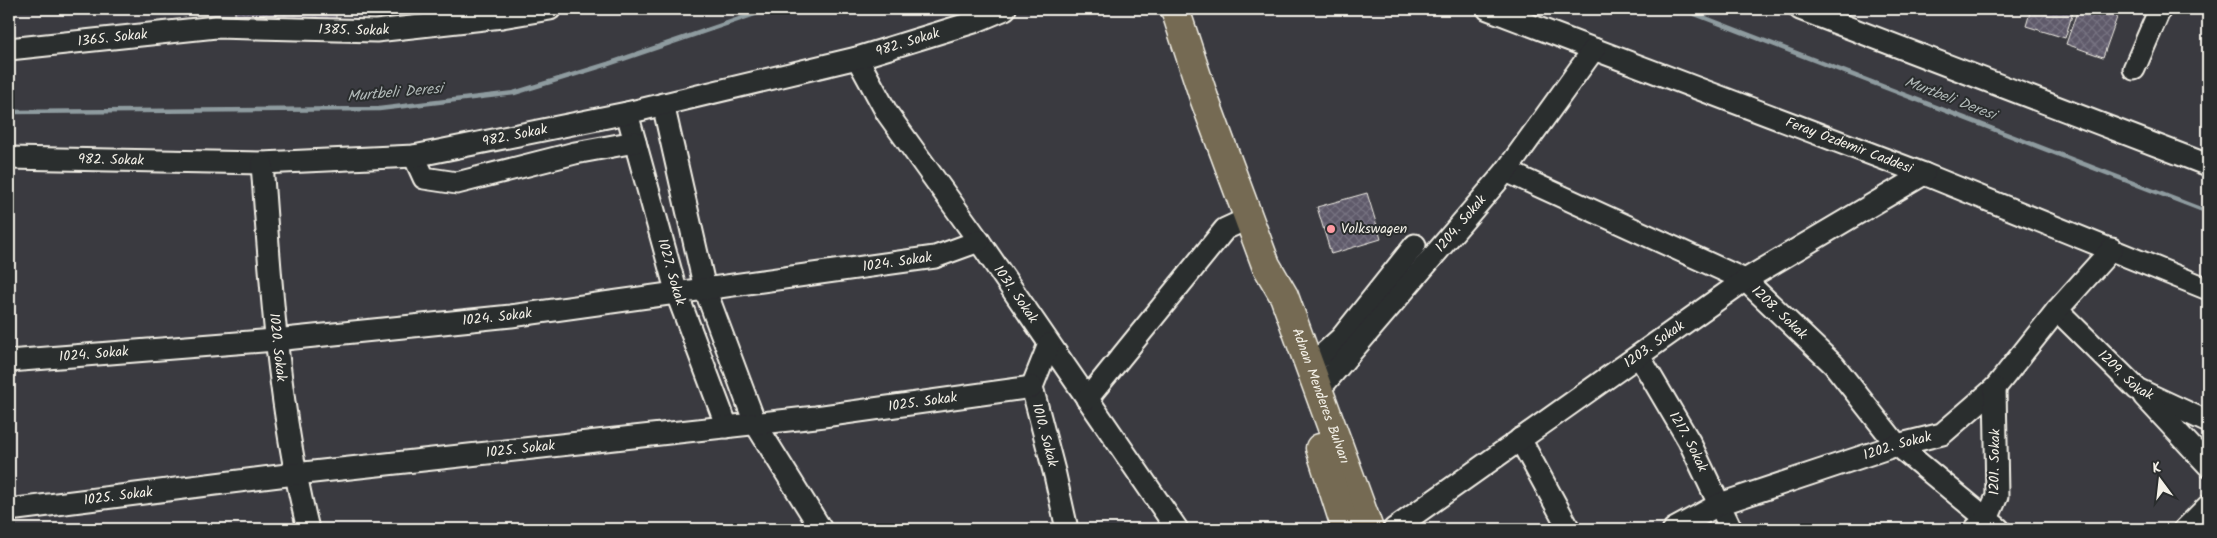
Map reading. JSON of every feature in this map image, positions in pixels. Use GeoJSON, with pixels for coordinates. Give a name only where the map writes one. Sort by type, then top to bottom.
{"type":"FeatureCollection","features":[{"type":"Feature","properties":{"kind":"main road","name":"Adnan Menderes Bulvarı"},"geometry":{"type":"LineString","coordinates":[[1162,9],[1204,98]]}},
{"type":"Feature","properties":{"kind":"main road","name":"Adnan Menderes Bulvarı"},"geometry":{"type":"LineString","coordinates":[[1175,9],[1204,98],[1248,218],[1266,264],[1284,296],[1369,529]]}},
{"type":"Feature","properties":{"kind":"main road","name":"Adnan Menderes Bulvarı"},"geometry":{"type":"LineString","coordinates":[[1266,264],[1271,300],[1346,529]]}},
{"type":"Feature","properties":{"kind":"street","name":"1385. Sokak"},"geometry":{"type":"LineString","coordinates":[[215,18],[376,31],[502,17],[550,9]]}},
{"type":"Feature","properties":{"kind":"street","name":"982. Sokak"},"geometry":{"type":"LineString","coordinates":[[9,158],[262,163],[414,156],[627,114],[857,58],[974,22],[1005,9]]}},
{"type":"Feature","properties":{"kind":"street","name":"Feray Özdemir Caddesi"},"geometry":{"type":"LineString","coordinates":[[1488,9],[1924,174],[2208,289]]}},
{"type":"Feature","properties":{"kind":"street"},"geometry":{"type":"LineString","coordinates":[[1800,9],[2208,165]]}},
{"type":"Feature","properties":{"kind":"street"},"geometry":{"type":"LineString","coordinates":[[2134,69],[2160,9]]}},
{"type":"Feature","properties":{"kind":"street","name":"1365. Sokak"},"geometry":{"type":"LineString","coordinates":[[9,49],[215,18]]}},
{"type":"Feature","properties":{"kind":"street","name":"1204. Sokak"},"geometry":{"type":"LineString","coordinates":[[1314,379],[1506,171],[1594,49]]}},
{"type":"Feature","properties":{"kind":"street","name":"1031. Sokak"},"geometry":{"type":"LineString","coordinates":[[857,58],[887,113],[979,241],[1177,529]]}},
{"type":"Feature","properties":{"kind":"street"},"geometry":{"type":"LineString","coordinates":[[663,104],[705,289],[755,423],[821,529]]}},
{"type":"Feature","properties":{"kind":"street","name":"1027. Sokak"},"geometry":{"type":"LineString","coordinates":[[627,114],[677,294],[727,427]]}},
{"type":"Feature","properties":{"kind":"street"},"geometry":{"type":"LineString","coordinates":[[414,156],[424,178],[457,183],[575,153],[634,142]]}},
{"type":"Feature","properties":{"kind":"street","name":"1020. Sokak"},"geometry":{"type":"LineString","coordinates":[[262,163],[275,340],[295,474],[308,529]]}},
{"type":"Feature","properties":{"kind":"street","name":"1208. Sokak"},"geometry":{"type":"LineString","coordinates":[[1506,171],[1745,280],[1834,365],[1897,445],[1987,526]]}},
{"type":"Feature","properties":{"kind":"street","name":"1203. Sokak"},"geometry":{"type":"LineString","coordinates":[[1394,529],[1745,280],[1924,174]]}},
{"type":"Feature","properties":{"kind":"street"},"geometry":{"type":"LineString","coordinates":[[1087,399],[1225,230],[1248,218]]}},
{"type":"Feature","properties":{"kind":"street","name":"1024. Sokak"},"geometry":{"type":"LineString","coordinates":[[9,361],[275,340],[501,317],[935,257],[979,241]]}},
{"type":"Feature","properties":{"kind":"street"},"geometry":{"type":"LineString","coordinates":[[1314,379],[1340,338],[1416,245]]}},
{"type":"Feature","properties":{"kind":"street","name":"1202. Sokak"},"geometry":{"type":"LineString","coordinates":[[1674,529],[1720,504],[1897,445],[1942,434],[1995,388],[2057,310],[2112,249]]}},
{"type":"Feature","properties":{"kind":"street","name":"1209. Sokak"},"geometry":{"type":"LineString","coordinates":[[2057,310],[2137,389],[2208,422]]}},
{"type":"Feature","properties":{"kind":"street","name":"1010. Sokak"},"geometry":{"type":"LineString","coordinates":[[1049,344],[1032,387],[1067,529]]}},
{"type":"Feature","properties":{"kind":"street","name":"1217. Sokak"},"geometry":{"type":"LineString","coordinates":[[1640,356],[1689,441],[1732,529]]}},
{"type":"Feature","properties":{"kind":"street","name":"1025. Sokak"},"geometry":{"type":"LineString","coordinates":[[9,510],[295,474],[816,417],[1032,387]]}},
{"type":"Feature","properties":{"kind":"street","name":"1201. Sokak"},"geometry":{"type":"LineString","coordinates":[[1987,526],[1997,496],[1995,388]]}},
{"type":"Feature","properties":{"kind":"street"},"geometry":{"type":"LineString","coordinates":[[2137,389],[2208,465]]}},
{"type":"Feature","properties":{"kind":"street"},"geometry":{"type":"LineString","coordinates":[[1520,439],[1569,529]]}},
{"type":"Feature","properties":{"kind":"street"},"geometry":{"type":"LineString","coordinates":[[2185,529],[2208,506]]}},
{"type":"Feature","properties":{"kind":"building"},"geometry":{"type":"Polygon","coordinates":[[[235,9],[336,9],[336,20],[235,16],[235,9]]]}},
{"type":"Feature","properties":{"kind":"building"},"geometry":{"type":"Polygon","coordinates":[[[2031,9],[2074,9],[2065,38],[2026,26],[2031,9]]]}},
{"type":"Feature","properties":{"kind":"building"},"geometry":{"type":"Polygon","coordinates":[[[2078,9],[2120,9],[2103,57],[2066,44],[2078,9]]]}},
{"type":"Feature","properties":{"kind":"building"},"geometry":{"type":"Polygon","coordinates":[[[1367,193],[1381,239],[1331,254],[1317,207],[1367,193]]]}},
{"type":"Feature","properties":{"kind":"waterway","name":"Murtbeli Deresi"},"geometry":{"type":"LineString","coordinates":[[9,112],[379,109],[514,93],[608,64],[769,9]]}},
{"type":"Feature","properties":{"kind":"waterway","name":"Murtbeli Deresi"},"geometry":{"type":"LineString","coordinates":[[1682,9],[2208,212]]}},
{"type":"Feature","properties":{"kind":"place","name":"Volkswagen"},"geometry":{"type":"Point","coordinates":[1331,229]}}]}
